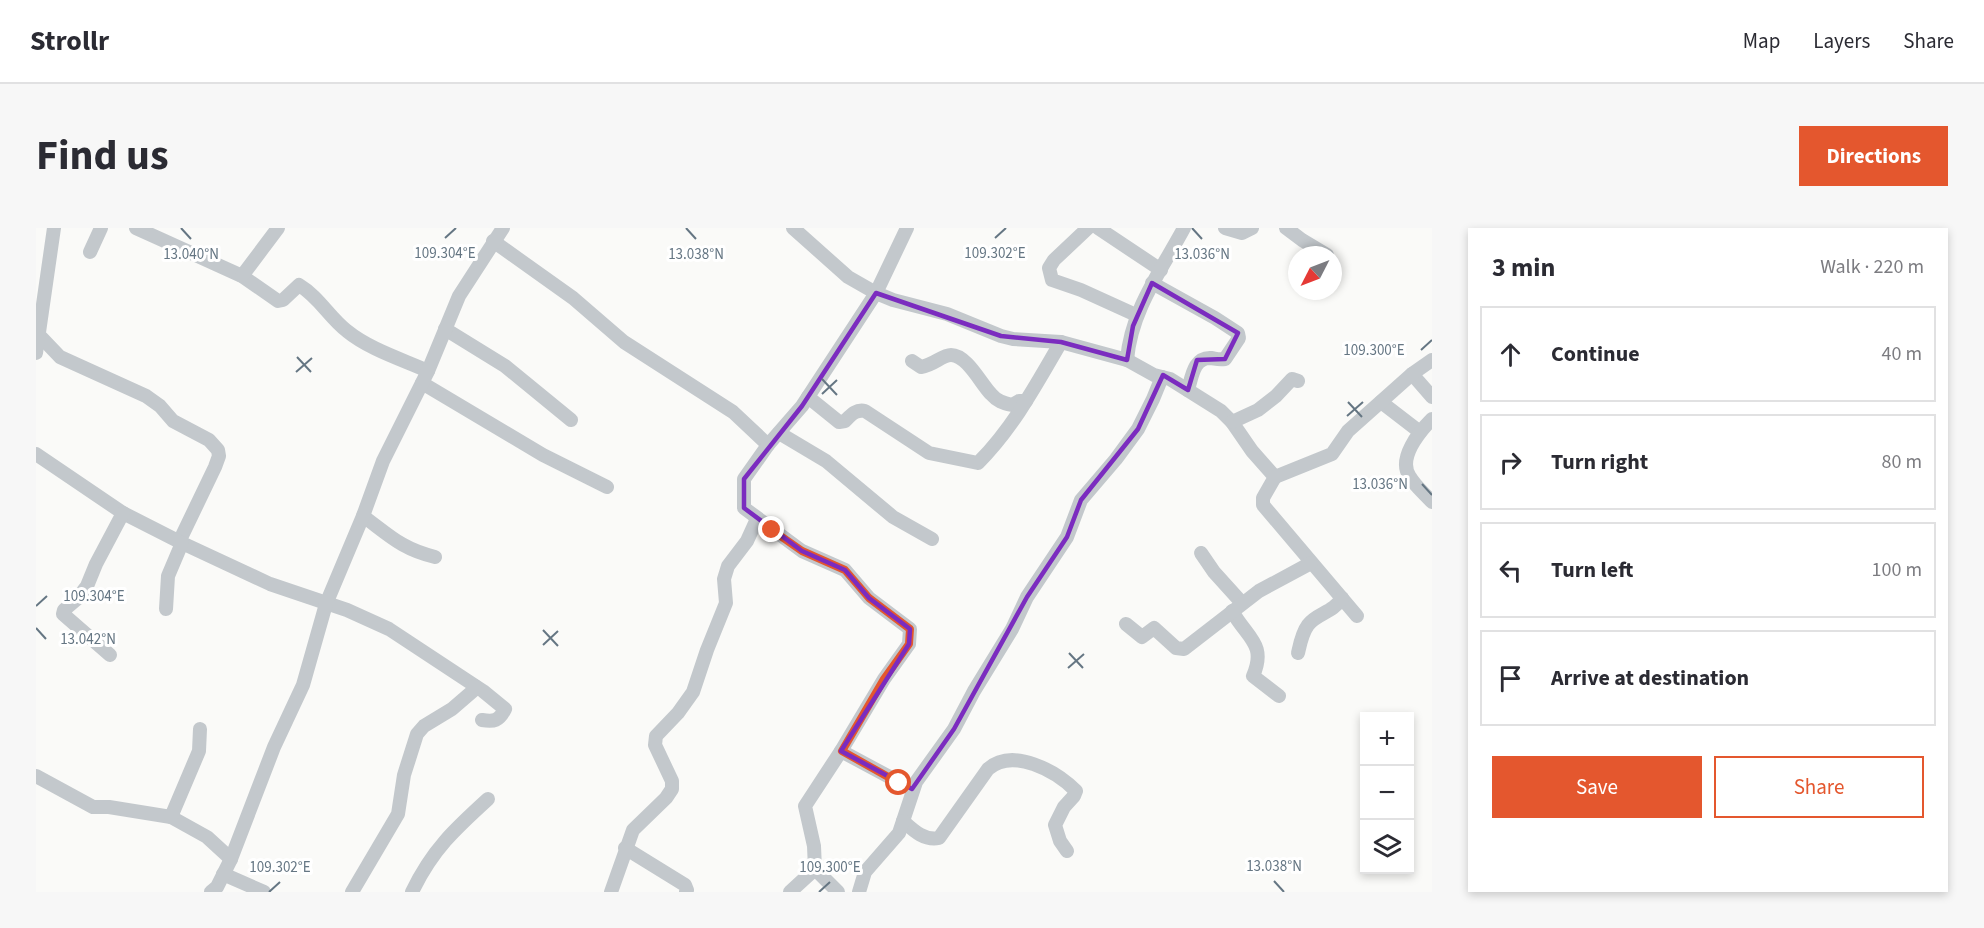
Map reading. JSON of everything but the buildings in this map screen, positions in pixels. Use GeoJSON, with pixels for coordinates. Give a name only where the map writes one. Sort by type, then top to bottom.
{"type":"FeatureCollection","features":[{"type":"Feature","properties":{"kind":"street"},"geometry":{"type":"LineString","coordinates":[[36,353],[54,228]]}},
{"type":"Feature","properties":{"kind":"street"},"geometry":{"type":"LineString","coordinates":[[90,252],[101,228]]}},
{"type":"Feature","properties":{"kind":"street"},"geometry":{"type":"LineString","coordinates":[[136,228],[242,276],[278,301],[283,300],[299,285],[327,308],[338,323],[356,338],[425,377],[543,455],[607,487]]}},
{"type":"Feature","properties":{"kind":"street"},"geometry":{"type":"LineString","coordinates":[[242,276],[278,228]]}},
{"type":"Feature","properties":{"kind":"street"},"geometry":{"type":"LineString","coordinates":[[211,892],[217,886],[231,860],[274,747],[303,685],[326,604],[384,461],[425,377],[459,296],[503,228]]}},
{"type":"Feature","properties":{"kind":"street"},"geometry":{"type":"LineString","coordinates":[[793,228],[848,277],[893,300],[946,314],[1001,336],[1060,342],[1127,360],[1170,379],[1221,411],[1275,477]]}},
{"type":"Feature","properties":{"kind":"street"},"geometry":{"type":"LineString","coordinates":[[838,892],[815,869],[814,846],[805,806],[842,751],[884,679],[909,644],[910,629],[869,598],[845,570],[802,551],[744,508],[744,479],[768,445],[808,397],[876,293],[907,228]]}},
{"type":"Feature","properties":{"kind":"street"},"geometry":{"type":"LineString","coordinates":[[1088,228],[1054,260],[1049,268],[1052,280],[1136,315]]}},
{"type":"Feature","properties":{"kind":"street"},"geometry":{"type":"LineString","coordinates":[[1098,228],[1161,270]]}},
{"type":"Feature","properties":{"kind":"street"},"geometry":{"type":"LineString","coordinates":[[1127,360],[1129,340],[1136,315],[1184,228]]}},
{"type":"Feature","properties":{"kind":"street"},"geometry":{"type":"LineString","coordinates":[[1225,228],[1242,233],[1252,228]]}},
{"type":"Feature","properties":{"kind":"street"},"geometry":{"type":"LineString","coordinates":[[1286,228],[1312,246]]}},
{"type":"Feature","properties":{"kind":"street"},"geometry":{"type":"LineString","coordinates":[[494,241],[573,298],[624,342],[733,412],[768,445]]}},
{"type":"Feature","properties":{"kind":"street"},"geometry":{"type":"LineString","coordinates":[[1152,283],[1232,327],[1238,333],[1239,338],[1225,359],[1200,359],[1196,364],[1188,390]]}},
{"type":"Feature","properties":{"kind":"street"},"geometry":{"type":"LineString","coordinates":[[445,329],[506,366],[571,420]]}},
{"type":"Feature","properties":{"kind":"street"},"geometry":{"type":"LineString","coordinates":[[39,335],[60,357],[146,396],[160,406],[172,421],[209,440],[218,450],[219,456],[215,467],[180,542],[168,576],[166,609]]}},
{"type":"Feature","properties":{"kind":"street"},"geometry":{"type":"LineString","coordinates":[[808,397],[839,422],[845,421],[860,410],[865,411],[929,453],[978,464],[1005,434],[1060,342]]}},
{"type":"Feature","properties":{"kind":"street"},"geometry":{"type":"LineString","coordinates":[[912,361],[921,367],[932,365],[943,356],[961,357],[991,395],[1001,402],[1012,405],[1026,400]]}},
{"type":"Feature","properties":{"kind":"street"},"geometry":{"type":"LineString","coordinates":[[1357,616],[1263,506],[1263,498],[1275,477],[1332,454],[1348,431],[1412,374],[1432,360]]}},
{"type":"Feature","properties":{"kind":"street"},"geometry":{"type":"LineString","coordinates":[[1412,374],[1432,397]]}},
{"type":"Feature","properties":{"kind":"street"},"geometry":{"type":"LineString","coordinates":[[858,892],[865,872],[899,833],[912,789],[954,729],[1012,629],[1027,597],[1067,537],[1081,500],[1116,459],[1137,429],[1154,399],[1162,377]]}},
{"type":"Feature","properties":{"kind":"street"},"geometry":{"type":"LineString","coordinates":[[1232,422],[1258,410],[1292,379],[1298,381]]}},
{"type":"Feature","properties":{"kind":"street"},"geometry":{"type":"LineString","coordinates":[[1381,402],[1420,432]]}},
{"type":"Feature","properties":{"kind":"street"},"geometry":{"type":"LineString","coordinates":[[1432,420],[1420,432],[1408,455],[1407,472],[1432,502]]}},
{"type":"Feature","properties":{"kind":"street"},"geometry":{"type":"LineString","coordinates":[[779,433],[826,461],[893,517],[932,539]]}},
{"type":"Feature","properties":{"kind":"street"},"geometry":{"type":"LineString","coordinates":[[36,454],[123,513],[180,542],[270,584],[347,610],[389,629],[475,686],[505,709],[501,717],[492,722],[482,720]]}},
{"type":"Feature","properties":{"kind":"street"},"geometry":{"type":"LineString","coordinates":[[110,655],[63,614],[64,610],[87,586],[100,555],[123,513]]}},
{"type":"Feature","properties":{"kind":"street"},"geometry":{"type":"LineString","coordinates":[[363,516],[396,542],[415,552],[435,557]]}},
{"type":"Feature","properties":{"kind":"street"},"geometry":{"type":"LineString","coordinates":[[611,892],[633,830],[666,798],[672,789],[669,773],[655,745],[656,736],[693,692],[726,603],[724,579],[728,566],[747,541],[757,519]]}},
{"type":"Feature","properties":{"kind":"street"},"geometry":{"type":"LineString","coordinates":[[1201,553],[1237,607],[1244,630],[1257,646],[1259,652],[1257,666],[1252,676],[1280,696]]}},
{"type":"Feature","properties":{"kind":"street"},"geometry":{"type":"LineString","coordinates":[[1126,624],[1142,637],[1154,628],[1176,648],[1184,649],[1259,591],[1311,563]]}},
{"type":"Feature","properties":{"kind":"street"},"geometry":{"type":"LineString","coordinates":[[1298,653],[1300,642],[1309,623],[1337,606],[1342,598]]}},
{"type":"Feature","properties":{"kind":"street"},"geometry":{"type":"LineString","coordinates":[[352,892],[398,814],[404,775],[417,734],[424,726],[452,709],[474,690],[475,686]]}},
{"type":"Feature","properties":{"kind":"street"},"geometry":{"type":"LineString","coordinates":[[171,817],[199,751],[200,729]]}},
{"type":"Feature","properties":{"kind":"street"},"geometry":{"type":"LineString","coordinates":[[842,751],[912,789]]}},
{"type":"Feature","properties":{"kind":"street"},"geometry":{"type":"LineString","coordinates":[[903,821],[926,838],[939,838],[988,769],[995,763],[1007,759],[1015,760],[1039,766],[1076,791],[1064,807],[1055,825],[1060,841],[1067,851]]}},
{"type":"Feature","properties":{"kind":"street"},"geometry":{"type":"LineString","coordinates":[[36,776],[93,807],[109,807],[171,817],[207,837],[231,860]]}},
{"type":"Feature","properties":{"kind":"street"},"geometry":{"type":"LineString","coordinates":[[412,892],[426,864],[438,848],[488,799]]}},
{"type":"Feature","properties":{"kind":"street"},"geometry":{"type":"LineString","coordinates":[[625,848],[685,885],[686,892]]}},
{"type":"Feature","properties":{"kind":"street"},"geometry":{"type":"LineString","coordinates":[[790,892],[815,869]]}},
{"type":"Feature","properties":{"kind":"street"},"geometry":{"type":"LineString","coordinates":[[223,874],[264,892]]}},
{"type":"Feature","properties":{"kind":"highlighted area"},"geometry":{"type":"Polygon","coordinates":[[[1152,283],[1238,333],[1225,359],[1197,360],[1188,390],[1163,375],[1138,429],[1081,500],[1067,537],[1027,597],[954,729],[912,789],[841,751],[909,644],[910,629],[869,598],[845,570],[802,551],[744,508],[744,479],[802,406],[876,293],[1001,336],[1061,342],[1127,360],[1133,326],[1152,283]]]}},
{"type":"Feature","properties":{"kind":"route"},"geometry":{"type":"LineString","coordinates":[[772,530],[802,551],[845,570],[869,598],[910,629],[909,644],[884,679],[842,751],[899,783]]}}]}
